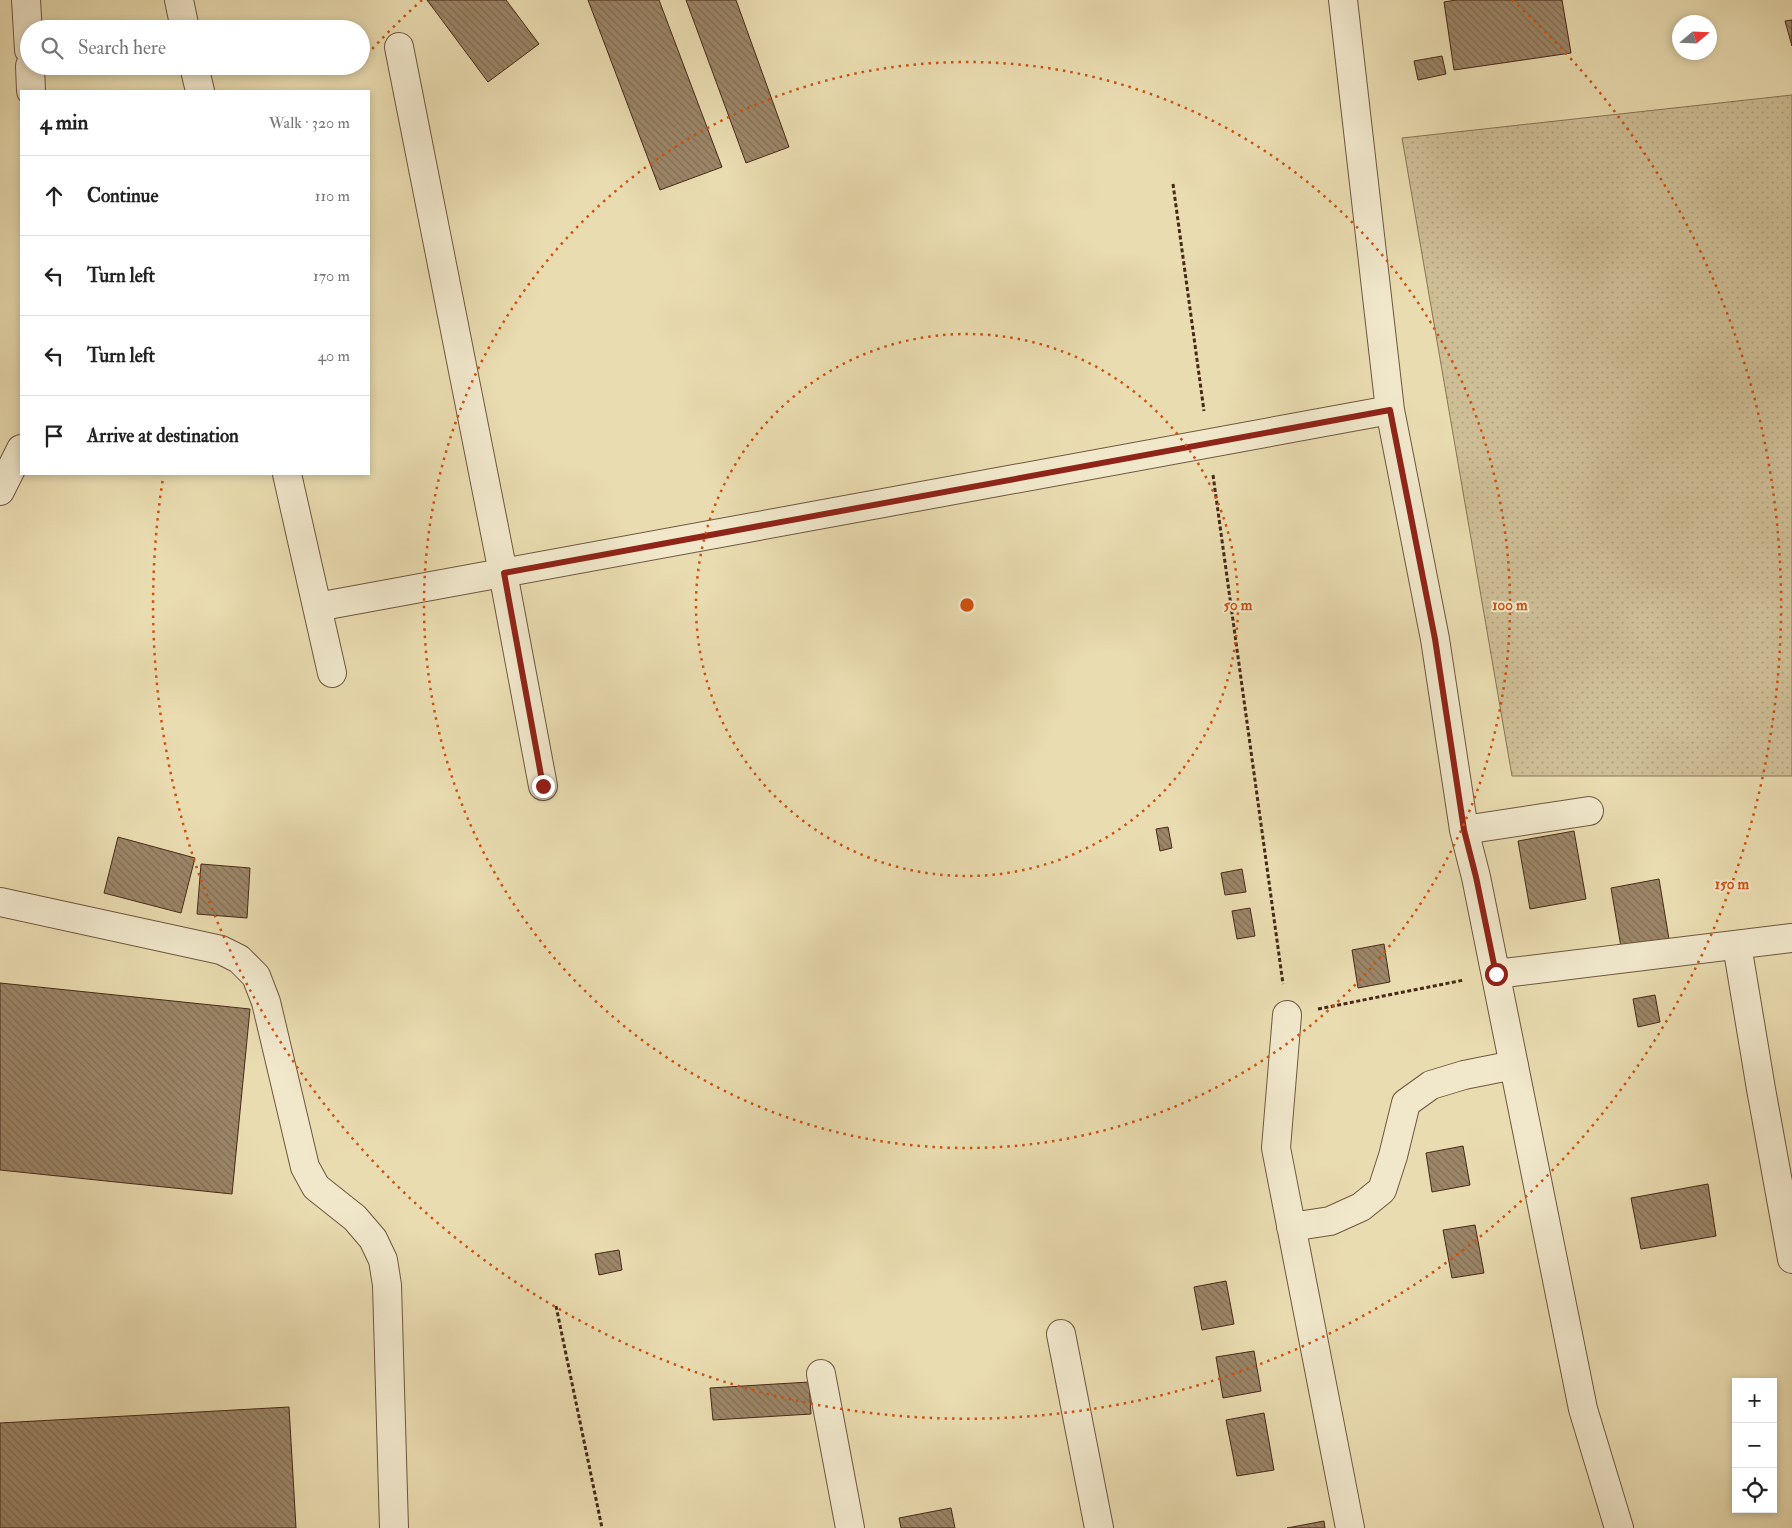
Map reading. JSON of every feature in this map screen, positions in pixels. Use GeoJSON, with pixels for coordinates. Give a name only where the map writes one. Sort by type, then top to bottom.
{"type":"FeatureCollection","features":[{"type":"Feature","properties":{"kind":"street"},"geometry":{"type":"LineString","coordinates":[[26,0],[27,20]]}},
{"type":"Feature","properties":{"kind":"street"},"geometry":{"type":"LineString","coordinates":[[179,0],[183,20]]}},
{"type":"Feature","properties":{"kind":"street"},"geometry":{"type":"LineString","coordinates":[[1343,0],[1390,410],[1435,639],[1464,830],[1476,877],[1496,974],[1583,1409],[1619,1528]]}},
{"type":"Feature","properties":{"kind":"street"},"geometry":{"type":"LineString","coordinates":[[399,47],[504,573],[543,786]]}},
{"type":"Feature","properties":{"kind":"street"},"geometry":{"type":"LineString","coordinates":[[30,75],[31,90]]}},
{"type":"Feature","properties":{"kind":"street"},"geometry":{"type":"LineString","coordinates":[[196,75],[200,90]]}},
{"type":"Feature","properties":{"kind":"street"},"geometry":{"type":"LineString","coordinates":[[317,607],[1390,410]]}},
{"type":"Feature","properties":{"kind":"street"},"geometry":{"type":"LineString","coordinates":[[0,491],[20,451]]}},
{"type":"Feature","properties":{"kind":"street"},"geometry":{"type":"LineString","coordinates":[[287,475],[332,673]]}},
{"type":"Feature","properties":{"kind":"street"},"geometry":{"type":"LineString","coordinates":[[1464,830],[1588,811]]}},
{"type":"Feature","properties":{"kind":"street"},"geometry":{"type":"LineString","coordinates":[[0,902],[221,950],[239,959],[256,976],[266,1002],[305,1167],[316,1187],[356,1218],[373,1239],[383,1260],[387,1285],[394,1528]]}},
{"type":"Feature","properties":{"kind":"street"},"geometry":{"type":"LineString","coordinates":[[1496,974],[1792,938]]}},
{"type":"Feature","properties":{"kind":"street"},"geometry":{"type":"LineString","coordinates":[[1737,945],[1792,1259]]}},
{"type":"Feature","properties":{"kind":"street"},"geometry":{"type":"LineString","coordinates":[[1287,1015],[1276,1148],[1350,1528]]}},
{"type":"Feature","properties":{"kind":"street"},"geometry":{"type":"LineString","coordinates":[[1292,1228],[1330,1220],[1345,1214],[1361,1207],[1382,1190],[1393,1156],[1406,1103],[1431,1085],[1464,1075],[1514,1065]]}},
{"type":"Feature","properties":{"kind":"street"},"geometry":{"type":"LineString","coordinates":[[1061,1334],[1099,1528]]}},
{"type":"Feature","properties":{"kind":"street"},"geometry":{"type":"LineString","coordinates":[[821,1374],[850,1528]]}},
{"type":"Feature","properties":{"kind":"path"},"geometry":{"type":"LineString","coordinates":[[1173,184],[1287,1015],[1496,974]]}},
{"type":"Feature","properties":{"kind":"path"},"geometry":{"type":"LineString","coordinates":[[556,1306],[602,1528]]}},
{"type":"Feature","properties":{"kind":"shaded area"},"geometry":{"type":"Polygon","coordinates":[[[1792,95],[1792,776],[1512,776],[1402,138],[1792,95]]]}},
{"type":"Feature","properties":{"kind":"building"},"geometry":{"type":"Polygon","coordinates":[[[427,0],[506,0],[539,44],[488,82],[427,0]]]}},
{"type":"Feature","properties":{"kind":"building"},"geometry":{"type":"Polygon","coordinates":[[[588,0],[659,0],[722,167],[660,190],[588,0]]]}},
{"type":"Feature","properties":{"kind":"building"},"geometry":{"type":"Polygon","coordinates":[[[686,0],[736,0],[789,147],[746,163],[686,0]]]}},
{"type":"Feature","properties":{"kind":"building"},"geometry":{"type":"Polygon","coordinates":[[[1456,0],[1562,0],[1571,53],[1454,70],[1444,2],[1456,0]]]}},
{"type":"Feature","properties":{"kind":"building"},"geometry":{"type":"Polygon","coordinates":[[[1792,20],[1792,46],[1785,21],[1792,20]]]}},
{"type":"Feature","properties":{"kind":"building"},"geometry":{"type":"Polygon","coordinates":[[[1442,56],[1446,74],[1418,80],[1414,61],[1442,56]]]}},
{"type":"Feature","properties":{"kind":"building"},"geometry":{"type":"Polygon","coordinates":[[[1168,827],[1172,848],[1160,851],[1156,829],[1168,827]]]}},
{"type":"Feature","properties":{"kind":"building"},"geometry":{"type":"Polygon","coordinates":[[[1574,831],[1586,899],[1530,909],[1518,841],[1574,831]]]}},
{"type":"Feature","properties":{"kind":"building"},"geometry":{"type":"Polygon","coordinates":[[[118,837],[195,858],[181,913],[104,893],[118,837]]]}},
{"type":"Feature","properties":{"kind":"building"},"geometry":{"type":"Polygon","coordinates":[[[201,864],[250,868],[247,918],[197,914],[201,864]]]}},
{"type":"Feature","properties":{"kind":"building"},"geometry":{"type":"Polygon","coordinates":[[[1242,869],[1246,892],[1225,895],[1221,873],[1242,869]]]}},
{"type":"Feature","properties":{"kind":"building"},"geometry":{"type":"Polygon","coordinates":[[[1659,879],[1669,939],[1621,947],[1611,888],[1659,879]]]}},
{"type":"Feature","properties":{"kind":"building"},"geometry":{"type":"Polygon","coordinates":[[[1250,908],[1255,936],[1237,939],[1232,911],[1250,908]]]}},
{"type":"Feature","properties":{"kind":"building"},"geometry":{"type":"Polygon","coordinates":[[[1384,944],[1390,982],[1358,988],[1352,950],[1384,944]]]}},
{"type":"Feature","properties":{"kind":"building"},"geometry":{"type":"Polygon","coordinates":[[[0,983],[250,1009],[232,1194],[0,1170],[0,983]]]}},
{"type":"Feature","properties":{"kind":"building"},"geometry":{"type":"Polygon","coordinates":[[[1655,995],[1660,1022],[1638,1027],[1633,999],[1655,995]]]}},
{"type":"Feature","properties":{"kind":"building"},"geometry":{"type":"Polygon","coordinates":[[[1463,1146],[1470,1185],[1432,1192],[1426,1153],[1463,1146]]]}},
{"type":"Feature","properties":{"kind":"building"},"geometry":{"type":"Polygon","coordinates":[[[1708,1184],[1716,1236],[1641,1249],[1631,1198],[1708,1184]]]}},
{"type":"Feature","properties":{"kind":"building"},"geometry":{"type":"Polygon","coordinates":[[[1475,1225],[1484,1273],[1452,1278],[1443,1230],[1475,1225]]]}},
{"type":"Feature","properties":{"kind":"building"},"geometry":{"type":"Polygon","coordinates":[[[619,1250],[622,1270],[599,1275],[595,1254],[619,1250]]]}},
{"type":"Feature","properties":{"kind":"building"},"geometry":{"type":"Polygon","coordinates":[[[1226,1281],[1234,1324],[1202,1330],[1194,1287],[1226,1281]]]}},
{"type":"Feature","properties":{"kind":"building"},"geometry":{"type":"Polygon","coordinates":[[[1254,1351],[1261,1391],[1223,1398],[1216,1357],[1254,1351]]]}},
{"type":"Feature","properties":{"kind":"building"},"geometry":{"type":"Polygon","coordinates":[[[809,1382],[811,1414],[713,1420],[710,1388],[809,1382]]]}},
{"type":"Feature","properties":{"kind":"building"},"geometry":{"type":"Polygon","coordinates":[[[289,1407],[296,1528],[0,1528],[0,1423],[289,1407]]]}},
{"type":"Feature","properties":{"kind":"building"},"geometry":{"type":"Polygon","coordinates":[[[1264,1413],[1274,1470],[1237,1476],[1226,1420],[1264,1413]]]}},
{"type":"Feature","properties":{"kind":"building"},"geometry":{"type":"Polygon","coordinates":[[[951,1508],[955,1528],[901,1528],[899,1518],[951,1508]]]}},
{"type":"Feature","properties":{"kind":"building"},"geometry":{"type":"Polygon","coordinates":[[[1324,1521],[1325,1528],[1287,1528],[1324,1521]]]}},
{"type":"Feature","properties":{"kind":"route"},"geometry":{"type":"LineString","coordinates":[[543,786],[504,573],[1390,410],[1435,639],[1464,830],[1476,877],[1496,974]]}}]}
